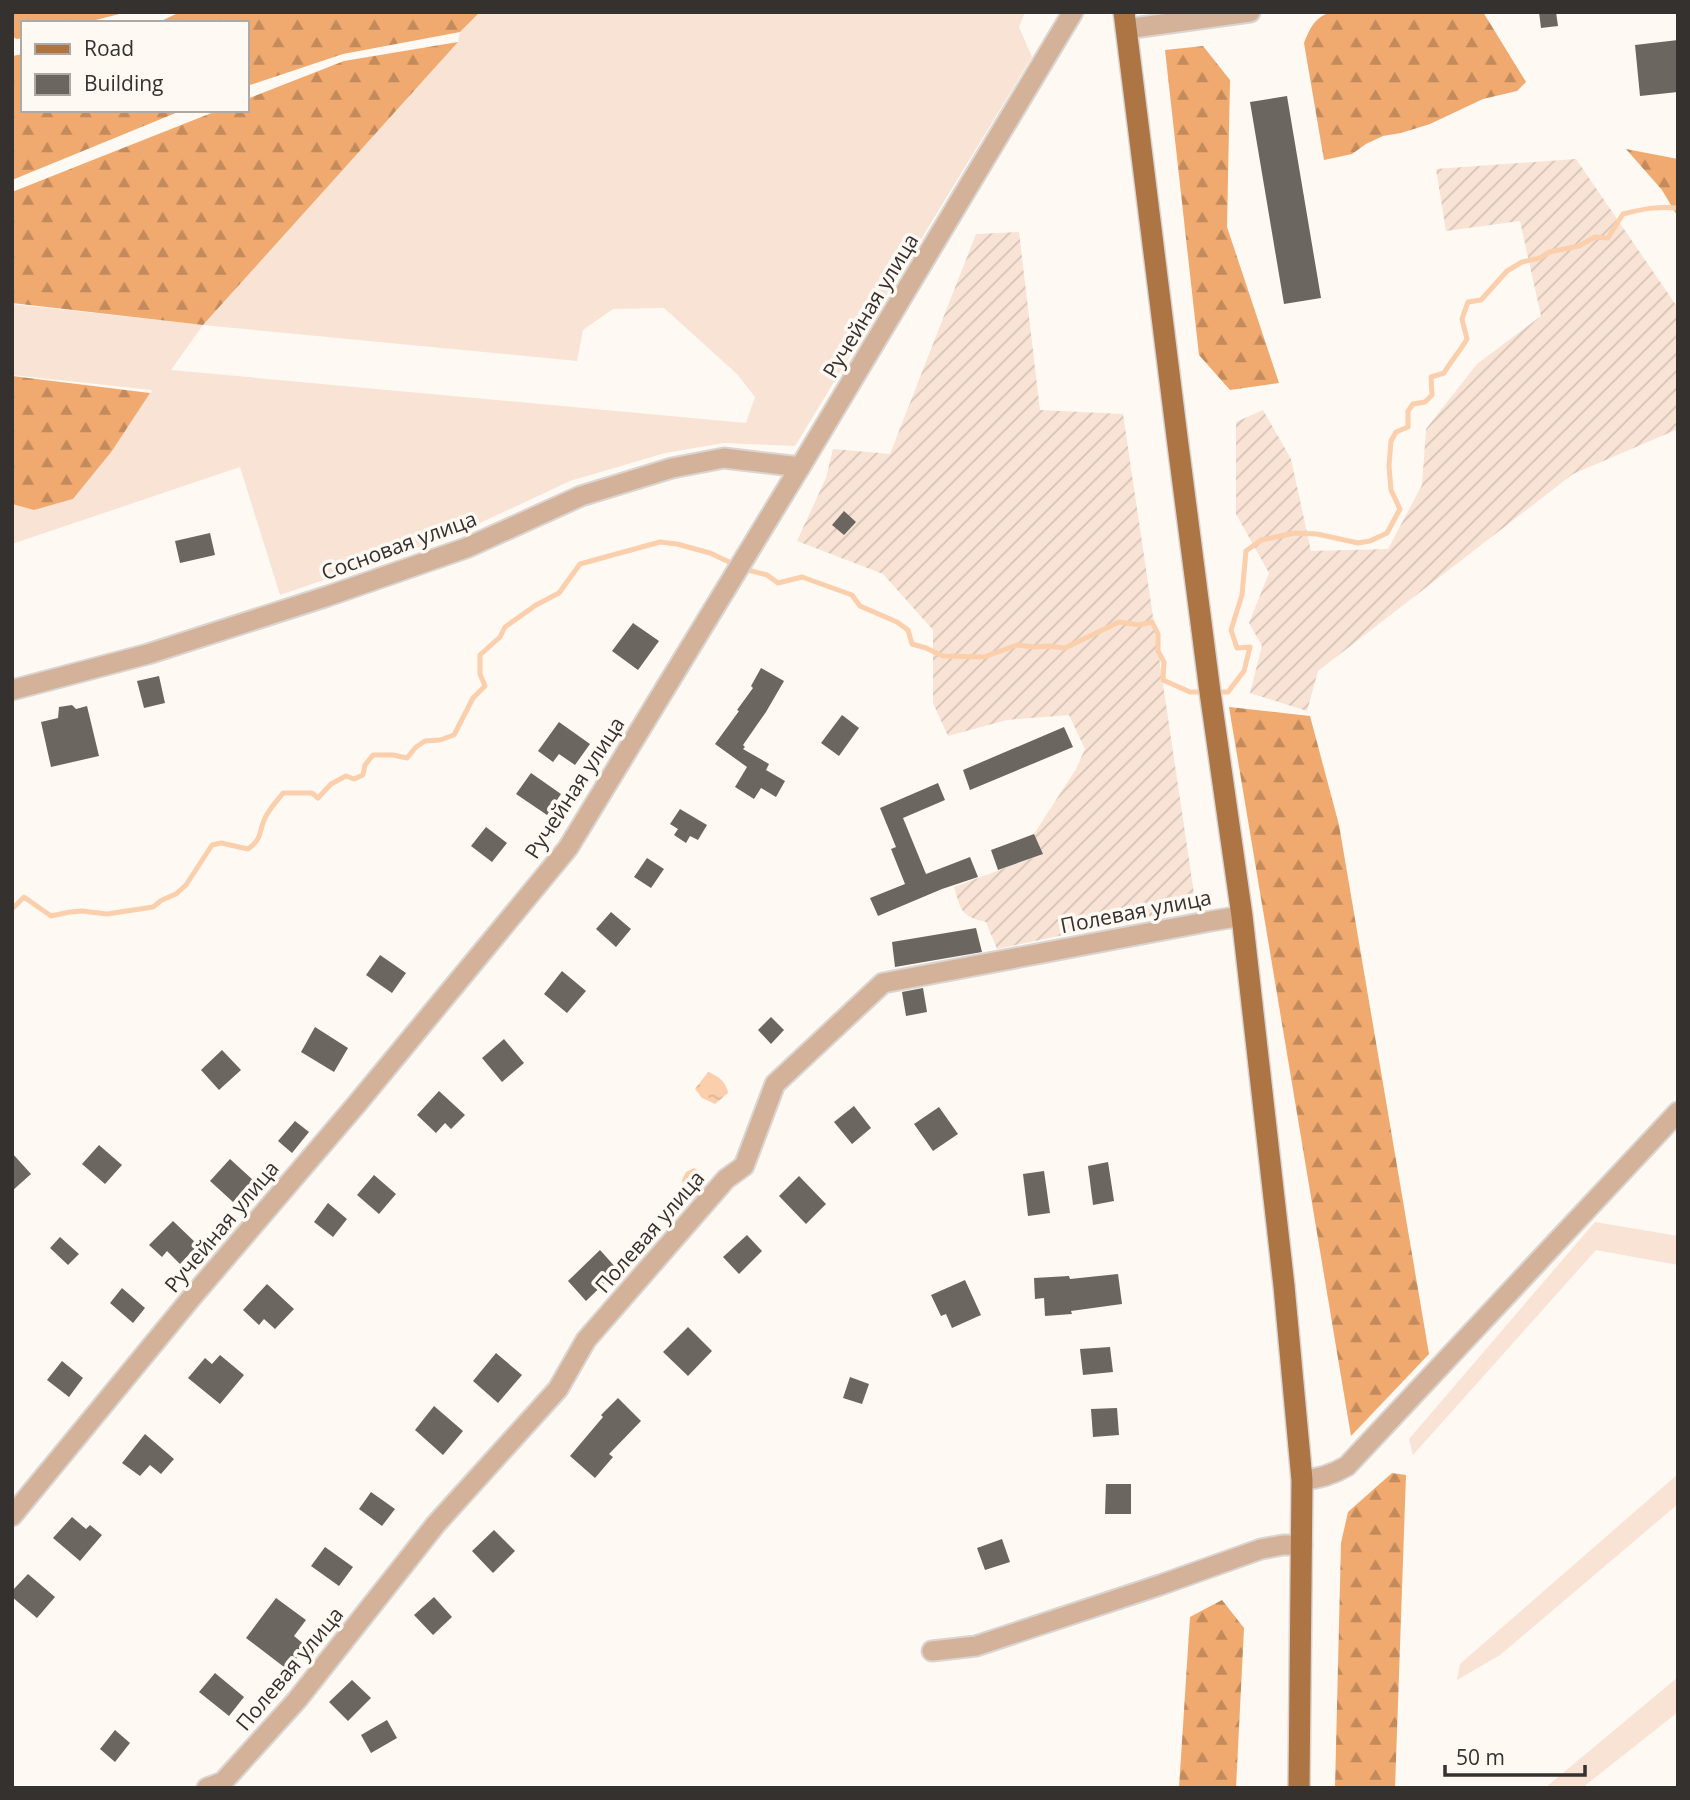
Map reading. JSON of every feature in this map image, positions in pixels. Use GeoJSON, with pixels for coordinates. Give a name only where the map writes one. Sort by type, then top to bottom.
{"type":"FeatureCollection","features":[{"type":"Feature","properties":{"kind":"main road"},"geometry":{"type":"LineString","coordinates":[[1125,21],[1184,491],[1242,916],[1284,1286],[1302,1480],[1299,1788]]}},
{"type":"Feature","properties":{"kind":"street","name":"Ручейная улица"},"geometry":{"type":"LineString","coordinates":[[12,1516],[568,848],[1073,12]]}},
{"type":"Feature","properties":{"kind":"street"},"geometry":{"type":"LineString","coordinates":[[1125,21],[1250,12]]}},
{"type":"Feature","properties":{"kind":"street","name":"Сосновая улица"},"geometry":{"type":"LineString","coordinates":[[12,690],[148,654],[328,596],[466,548],[581,496],[673,468],[724,458],[800,467]]}},
{"type":"Feature","properties":{"kind":"street","name":"Полевая улица"},"geometry":{"type":"LineString","coordinates":[[207,1788],[223,1782],[297,1700],[436,1524],[558,1389],[586,1339],[726,1179],[744,1166],[775,1084],[883,983],[1242,916]]}},
{"type":"Feature","properties":{"kind":"street"},"geometry":{"type":"LineString","coordinates":[[1302,1480],[1331,1475],[1347,1466],[1678,1112]]}},
{"type":"Feature","properties":{"kind":"street"},"geometry":{"type":"LineString","coordinates":[[932,1651],[976,1646],[1261,1549],[1302,1545]]}},
{"type":"Feature","properties":{"kind":"shaded area"},"geometry":{"type":"Polygon","coordinates":[[[480,12],[1025,12],[1019,27],[1032,57],[795,446],[724,443],[665,453],[570,481],[452,536],[280,595],[240,467],[12,544],[12,504],[34,510],[73,499],[112,451],[152,390],[12,375],[12,304],[203,325],[458,42],[460,32],[480,12]],[[664,308],[613,309],[583,330],[577,361],[203,325],[171,370],[746,423],[755,397],[737,374],[664,308]]]}},
{"type":"Feature","properties":{"kind":"shaded area"},"geometry":{"type":"Polygon","coordinates":[[[1576,159],[1678,308],[1678,429],[1573,474],[1318,671],[1307,711],[1250,693],[1262,646],[1249,623],[1269,573],[1236,514],[1236,422],[1263,410],[1291,459],[1311,551],[1388,549],[1422,485],[1426,429],[1477,364],[1541,316],[1520,221],[1446,231],[1436,169],[1576,159]]]}},
{"type":"Feature","properties":{"kind":"shaded area"},"geometry":{"type":"Polygon","coordinates":[[[1019,232],[1040,410],[1123,414],[1196,907],[997,949],[986,922],[963,911],[954,887],[1043,854],[1034,834],[1076,769],[1085,749],[1069,715],[1007,720],[948,736],[933,703],[933,630],[883,574],[797,541],[826,478],[833,449],[890,454],[976,234],[1019,232]]]}},
{"type":"Feature","properties":{"kind":"shaded area"},"geometry":{"type":"Polygon","coordinates":[[[1595,1222],[1678,1236],[1678,1265],[1596,1250],[1413,1455],[1409,1439],[1595,1222]]]}},
{"type":"Feature","properties":{"kind":"shaded area"},"geometry":{"type":"Polygon","coordinates":[[[1678,1474],[1678,1504],[1500,1655],[1457,1680],[1460,1664],[1678,1474]]]}},
{"type":"Feature","properties":{"kind":"shaded area"},"geometry":{"type":"Polygon","coordinates":[[[1678,1677],[1678,1712],[1582,1788],[1545,1788],[1678,1677]]]}},
{"type":"Feature","properties":{"kind":"green space"},"geometry":{"type":"Polygon","coordinates":[[[12,12],[127,12],[92,21],[21,21],[21,38],[12,37],[12,12]]]}},
{"type":"Feature","properties":{"kind":"green space"},"geometry":{"type":"Polygon","coordinates":[[[180,12],[480,12],[460,32],[343,54],[248,86],[248,21],[161,21],[180,12]]]}},
{"type":"Feature","properties":{"kind":"green space"},"geometry":{"type":"Polygon","coordinates":[[[1331,12],[1483,12],[1526,82],[1517,91],[1483,99],[1430,124],[1383,136],[1352,154],[1324,160],[1304,43],[1317,20],[1331,12]]]}},
{"type":"Feature","properties":{"kind":"green space"},"geometry":{"type":"Polygon","coordinates":[[[458,42],[203,325],[12,303],[12,192],[214,112],[248,112],[248,99],[344,61],[458,42]]]}},
{"type":"Feature","properties":{"kind":"green space"},"geometry":{"type":"Polygon","coordinates":[[[1203,46],[1230,80],[1227,227],[1279,383],[1230,390],[1199,355],[1165,50],[1203,46]]]}},
{"type":"Feature","properties":{"kind":"green space"},"geometry":{"type":"Polygon","coordinates":[[[21,54],[21,112],[178,112],[12,180],[12,56],[21,54]]]}},
{"type":"Feature","properties":{"kind":"green space"},"geometry":{"type":"Polygon","coordinates":[[[1626,149],[1678,159],[1678,217],[1662,190],[1626,149]]]}},
{"type":"Feature","properties":{"kind":"green space"},"geometry":{"type":"Polygon","coordinates":[[[12,376],[150,393],[112,451],[73,499],[34,510],[12,504],[12,376]]]}},
{"type":"Feature","properties":{"kind":"green space"},"geometry":{"type":"Polygon","coordinates":[[[1229,707],[1310,716],[1339,825],[1429,1354],[1351,1436],[1229,707]]]}},
{"type":"Feature","properties":{"kind":"green space"},"geometry":{"type":"Polygon","coordinates":[[[1392,1473],[1406,1475],[1395,1788],[1335,1788],[1341,1543],[1348,1512],[1392,1473]]]}},
{"type":"Feature","properties":{"kind":"green space"},"geometry":{"type":"Polygon","coordinates":[[[1222,1600],[1244,1628],[1236,1788],[1179,1788],[1190,1617],[1222,1600]]]}},
{"type":"Feature","properties":{"kind":"water"},"geometry":{"type":"Polygon","coordinates":[[[708,1072],[721,1080],[728,1093],[715,1104],[702,1098],[695,1089],[708,1072]]]}},
{"type":"Feature","properties":{"kind":"water"},"geometry":{"type":"Polygon","coordinates":[[[694,1168],[701,1176],[703,1188],[702,1191],[692,1193],[684,1188],[682,1180],[686,1172],[694,1168]]]}},
{"type":"Feature","properties":{"kind":"building"},"geometry":{"type":"Polygon","coordinates":[[[1539,12],[1556,12],[1558,26],[1541,28],[1539,12]]]}},
{"type":"Feature","properties":{"kind":"building"},"geometry":{"type":"Polygon","coordinates":[[[1678,40],[1678,92],[1640,96],[1635,45],[1678,40]]]}},
{"type":"Feature","properties":{"kind":"building"},"geometry":{"type":"Polygon","coordinates":[[[1287,96],[1321,298],[1284,304],[1250,102],[1287,96]]]}},
{"type":"Feature","properties":{"kind":"building"},"geometry":{"type":"Polygon","coordinates":[[[844,511],[856,522],[844,535],[832,525],[844,511]]]}},
{"type":"Feature","properties":{"kind":"building"},"geometry":{"type":"Polygon","coordinates":[[[210,533],[215,555],[180,563],[175,541],[210,533]]]}},
{"type":"Feature","properties":{"kind":"building"},"geometry":{"type":"Polygon","coordinates":[[[633,623],[659,641],[638,670],[612,651],[633,623]]]}},
{"type":"Feature","properties":{"kind":"building"},"geometry":{"type":"Polygon","coordinates":[[[761,668],[784,681],[743,749],[769,764],[766,770],[785,781],[776,797],[761,788],[754,799],[735,787],[747,767],[715,744],[753,688],[751,686],[761,668]]]}},
{"type":"Feature","properties":{"kind":"building"},"geometry":{"type":"Polygon","coordinates":[[[159,676],[165,703],[144,708],[137,681],[159,676]]]}},
{"type":"Feature","properties":{"kind":"building"},"geometry":{"type":"Polygon","coordinates":[[[72,705],[76,709],[87,706],[99,756],[51,767],[41,722],[58,718],[59,707],[72,705]]]}},
{"type":"Feature","properties":{"kind":"building"},"geometry":{"type":"Polygon","coordinates":[[[842,715],[859,728],[839,756],[821,743],[842,715]]]}},
{"type":"Feature","properties":{"kind":"building"},"geometry":{"type":"Polygon","coordinates":[[[559,722],[590,744],[575,765],[559,754],[553,762],[538,751],[559,722]]]}},
{"type":"Feature","properties":{"kind":"building"},"geometry":{"type":"Polygon","coordinates":[[[1064,727],[1073,747],[970,790],[963,770],[1064,727]]]}},
{"type":"Feature","properties":{"kind":"building"},"geometry":{"type":"Polygon","coordinates":[[[531,773],[561,794],[547,815],[516,794],[531,773]]]}},
{"type":"Feature","properties":{"kind":"building"},"geometry":{"type":"Polygon","coordinates":[[[938,783],[945,800],[903,818],[926,874],[970,857],[978,877],[878,916],[870,898],[905,884],[891,849],[896,847],[880,808],[938,783]]]}},
{"type":"Feature","properties":{"kind":"building"},"geometry":{"type":"Polygon","coordinates":[[[680,809],[707,825],[698,840],[690,836],[686,843],[674,835],[678,829],[670,824],[680,809]]]}},
{"type":"Feature","properties":{"kind":"building"},"geometry":{"type":"Polygon","coordinates":[[[486,827],[507,843],[492,862],[471,846],[486,827]]]}},
{"type":"Feature","properties":{"kind":"building"},"geometry":{"type":"Polygon","coordinates":[[[1034,834],[1043,854],[998,870],[991,850],[1034,834]]]}},
{"type":"Feature","properties":{"kind":"building"},"geometry":{"type":"Polygon","coordinates":[[[647,858],[664,869],[651,888],[634,877],[647,858]]]}},
{"type":"Feature","properties":{"kind":"building"},"geometry":{"type":"Polygon","coordinates":[[[611,912],[631,929],[616,947],[596,929],[611,912]]]}},
{"type":"Feature","properties":{"kind":"building"},"geometry":{"type":"Polygon","coordinates":[[[976,928],[982,952],[895,967],[892,942],[976,928]]]}},
{"type":"Feature","properties":{"kind":"building"},"geometry":{"type":"Polygon","coordinates":[[[380,955],[406,973],[392,993],[366,975],[380,955]]]}},
{"type":"Feature","properties":{"kind":"building"},"geometry":{"type":"Polygon","coordinates":[[[562,971],[586,991],[567,1013],[544,994],[562,971]]]}},
{"type":"Feature","properties":{"kind":"building"},"geometry":{"type":"Polygon","coordinates":[[[923,988],[927,1012],[906,1016],[902,992],[923,988]]]}},
{"type":"Feature","properties":{"kind":"building"},"geometry":{"type":"Polygon","coordinates":[[[771,1017],[784,1030],[771,1044],[758,1030],[771,1017]]]}},
{"type":"Feature","properties":{"kind":"building"},"geometry":{"type":"Polygon","coordinates":[[[315,1027],[348,1048],[334,1072],[301,1052],[315,1027]]]}},
{"type":"Feature","properties":{"kind":"building"},"geometry":{"type":"Polygon","coordinates":[[[504,1039],[524,1063],[502,1082],[482,1058],[504,1039]]]}},
{"type":"Feature","properties":{"kind":"building"},"geometry":{"type":"Polygon","coordinates":[[[222,1050],[241,1070],[219,1090],[201,1070],[222,1050]]]}},
{"type":"Feature","properties":{"kind":"building"},"geometry":{"type":"Polygon","coordinates":[[[439,1091],[465,1115],[451,1129],[445,1123],[436,1133],[417,1115],[439,1091]]]}},
{"type":"Feature","properties":{"kind":"building"},"geometry":{"type":"Polygon","coordinates":[[[854,1106],[871,1128],[852,1144],[834,1122],[854,1106]]]}},
{"type":"Feature","properties":{"kind":"building"},"geometry":{"type":"Polygon","coordinates":[[[939,1107],[958,1134],[933,1151],[914,1124],[939,1107]]]}},
{"type":"Feature","properties":{"kind":"building"},"geometry":{"type":"Polygon","coordinates":[[[295,1121],[309,1132],[292,1153],[278,1141],[295,1121]]]}},
{"type":"Feature","properties":{"kind":"building"},"geometry":{"type":"Polygon","coordinates":[[[99,1145],[122,1165],[105,1184],[82,1164],[99,1145]]]}},
{"type":"Feature","properties":{"kind":"building"},"geometry":{"type":"Polygon","coordinates":[[[12,1153],[31,1174],[12,1191],[12,1153]]]}},
{"type":"Feature","properties":{"kind":"building"},"geometry":{"type":"Polygon","coordinates":[[[230,1159],[253,1180],[233,1202],[210,1181],[230,1159]]]}},
{"type":"Feature","properties":{"kind":"building"},"geometry":{"type":"Polygon","coordinates":[[[1108,1162],[1114,1201],[1093,1205],[1088,1166],[1108,1162]]]}},
{"type":"Feature","properties":{"kind":"building"},"geometry":{"type":"Polygon","coordinates":[[[1044,1171],[1050,1213],[1028,1216],[1023,1174],[1044,1171]]]}},
{"type":"Feature","properties":{"kind":"building"},"geometry":{"type":"Polygon","coordinates":[[[374,1175],[396,1194],[379,1214],[357,1195],[374,1175]]]}},
{"type":"Feature","properties":{"kind":"building"},"geometry":{"type":"Polygon","coordinates":[[[799,1176],[826,1204],[806,1224],[779,1196],[799,1176]]]}},
{"type":"Feature","properties":{"kind":"building"},"geometry":{"type":"Polygon","coordinates":[[[328,1203],[347,1219],[333,1237],[314,1222],[328,1203]]]}},
{"type":"Feature","properties":{"kind":"building"},"geometry":{"type":"Polygon","coordinates":[[[173,1221],[198,1245],[180,1264],[167,1251],[162,1257],[149,1245],[173,1221]]]}},
{"type":"Feature","properties":{"kind":"building"},"geometry":{"type":"Polygon","coordinates":[[[747,1235],[762,1251],[739,1274],[723,1257],[747,1235]]]}},
{"type":"Feature","properties":{"kind":"building"},"geometry":{"type":"Polygon","coordinates":[[[60,1237],[79,1254],[68,1265],[50,1248],[60,1237]]]}},
{"type":"Feature","properties":{"kind":"building"},"geometry":{"type":"Polygon","coordinates":[[[600,1250],[618,1270],[586,1301],[568,1281],[600,1250]]]}},
{"type":"Feature","properties":{"kind":"building"},"geometry":{"type":"Polygon","coordinates":[[[1118,1274],[1122,1304],[1071,1311],[1072,1314],[1045,1316],[1044,1298],[1035,1299],[1034,1278],[1069,1276],[1070,1279],[1118,1274]]]}},
{"type":"Feature","properties":{"kind":"building"},"geometry":{"type":"Polygon","coordinates":[[[965,1280],[981,1315],[952,1328],[946,1314],[941,1316],[931,1295],[965,1280]]]}},
{"type":"Feature","properties":{"kind":"building"},"geometry":{"type":"Polygon","coordinates":[[[267,1284],[294,1309],[275,1329],[264,1319],[259,1325],[243,1310],[267,1284]]]}},
{"type":"Feature","properties":{"kind":"building"},"geometry":{"type":"Polygon","coordinates":[[[122,1288],[145,1308],[133,1323],[110,1303],[122,1288]]]}},
{"type":"Feature","properties":{"kind":"building"},"geometry":{"type":"Polygon","coordinates":[[[688,1327],[712,1351],[688,1376],[663,1352],[688,1327]]]}},
{"type":"Feature","properties":{"kind":"building"},"geometry":{"type":"Polygon","coordinates":[[[1110,1347],[1113,1372],[1083,1375],[1080,1349],[1110,1347]]]}},
{"type":"Feature","properties":{"kind":"building"},"geometry":{"type":"Polygon","coordinates":[[[496,1353],[522,1375],[498,1403],[473,1381],[496,1353]]]}},
{"type":"Feature","properties":{"kind":"building"},"geometry":{"type":"Polygon","coordinates":[[[220,1355],[244,1375],[220,1404],[188,1378],[205,1358],[212,1364],[220,1355]]]}},
{"type":"Feature","properties":{"kind":"building"},"geometry":{"type":"Polygon","coordinates":[[[62,1361],[83,1378],[69,1397],[47,1380],[62,1361]]]}},
{"type":"Feature","properties":{"kind":"building"},"geometry":{"type":"Polygon","coordinates":[[[850,1377],[869,1384],[862,1404],[843,1398],[850,1377]]]}},
{"type":"Feature","properties":{"kind":"building"},"geometry":{"type":"Polygon","coordinates":[[[618,1398],[641,1421],[609,1454],[613,1457],[595,1478],[570,1456],[603,1417],[601,1415],[618,1398]]]}},
{"type":"Feature","properties":{"kind":"building"},"geometry":{"type":"Polygon","coordinates":[[[434,1406],[463,1431],[443,1455],[415,1430],[434,1406]]]}},
{"type":"Feature","properties":{"kind":"building"},"geometry":{"type":"Polygon","coordinates":[[[1117,1408],[1119,1435],[1093,1437],[1091,1409],[1117,1408]]]}},
{"type":"Feature","properties":{"kind":"building"},"geometry":{"type":"Polygon","coordinates":[[[145,1434],[174,1459],[161,1474],[150,1465],[140,1476],[122,1463],[145,1434]]]}},
{"type":"Feature","properties":{"kind":"building"},"geometry":{"type":"Polygon","coordinates":[[[1106,1484],[1131,1484],[1131,1514],[1105,1514],[1106,1484]]]}},
{"type":"Feature","properties":{"kind":"building"},"geometry":{"type":"Polygon","coordinates":[[[371,1492],[395,1509],[382,1526],[359,1509],[371,1492]]]}},
{"type":"Feature","properties":{"kind":"building"},"geometry":{"type":"Polygon","coordinates":[[[72,1517],[86,1529],[90,1525],[102,1535],[80,1561],[53,1538],[72,1517]]]}},
{"type":"Feature","properties":{"kind":"building"},"geometry":{"type":"Polygon","coordinates":[[[494,1530],[515,1551],[493,1573],[472,1551],[494,1530]]]}},
{"type":"Feature","properties":{"kind":"building"},"geometry":{"type":"Polygon","coordinates":[[[1002,1539],[1010,1562],[985,1570],[977,1548],[1002,1539]]]}},
{"type":"Feature","properties":{"kind":"building"},"geometry":{"type":"Polygon","coordinates":[[[325,1547],[353,1567],[339,1586],[311,1566],[325,1547]]]}},
{"type":"Feature","properties":{"kind":"building"},"geometry":{"type":"Polygon","coordinates":[[[28,1574],[55,1597],[37,1618],[12,1597],[12,1591],[28,1574]]]}},
{"type":"Feature","properties":{"kind":"building"},"geometry":{"type":"Polygon","coordinates":[[[434,1597],[452,1617],[433,1635],[414,1615],[434,1597]]]}},
{"type":"Feature","properties":{"kind":"building"},"geometry":{"type":"Polygon","coordinates":[[[276,1598],[306,1620],[294,1636],[306,1646],[288,1670],[246,1638],[276,1598]]]}},
{"type":"Feature","properties":{"kind":"building"},"geometry":{"type":"Polygon","coordinates":[[[215,1673],[244,1697],[229,1716],[199,1692],[215,1673]]]}},
{"type":"Feature","properties":{"kind":"building"},"geometry":{"type":"Polygon","coordinates":[[[352,1680],[371,1698],[348,1721],[329,1702],[352,1680]]]}},
{"type":"Feature","properties":{"kind":"building"},"geometry":{"type":"Polygon","coordinates":[[[387,1720],[397,1738],[371,1753],[361,1735],[387,1720]]]}},
{"type":"Feature","properties":{"kind":"building"},"geometry":{"type":"Polygon","coordinates":[[[115,1730],[130,1743],[115,1762],[100,1749],[115,1730]]]}},
{"type":"Feature","properties":{"kind":"waterway"},"geometry":{"type":"LineString","coordinates":[[1215,692],[1228,692],[1244,671],[1250,647],[1237,648],[1231,630],[1242,595],[1246,551],[1261,540],[1295,533],[1317,534],[1358,543],[1387,533],[1400,509],[1391,490],[1391,441],[1396,432],[1408,427],[1408,411],[1413,404],[1425,402],[1432,395],[1431,377],[1444,373],[1467,339],[1462,319],[1468,302],[1481,300],[1507,271],[1522,262],[1540,258],[1549,252],[1579,246],[1595,237],[1608,238],[1623,214],[1650,208],[1678,208]]}},
{"type":"Feature","properties":{"kind":"waterway"},"geometry":{"type":"LineString","coordinates":[[12,909],[24,897],[51,916],[82,911],[107,914],[153,907],[176,894],[186,885],[212,845],[221,843],[248,849],[253,845],[267,815],[283,793],[312,793],[318,798],[331,784],[346,776],[354,779],[363,775],[365,765],[373,755],[407,758],[425,741],[454,735],[473,698],[485,686],[480,674],[480,655],[500,637],[505,627],[559,593],[580,564],[660,542],[710,553],[744,569],[767,575],[778,583],[802,577],[852,595],[860,606],[897,622],[908,630],[912,644],[943,656],[984,657],[1017,645],[1065,648],[1119,622],[1139,625],[1152,622],[1158,634],[1158,651],[1164,662],[1163,680],[1190,692],[1205,692]]}}]}
